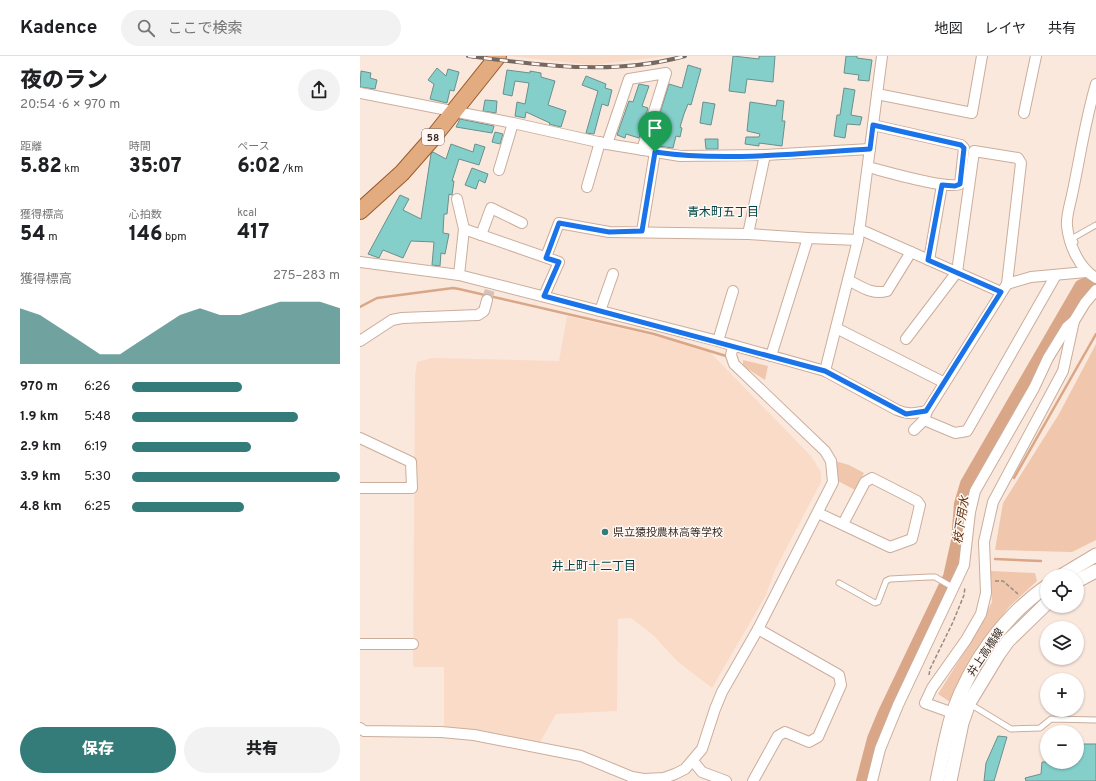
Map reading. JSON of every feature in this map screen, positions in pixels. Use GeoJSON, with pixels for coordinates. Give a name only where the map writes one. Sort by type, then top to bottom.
{"type":"FeatureCollection","features":[{"type":"Feature","properties":{"kind":"main road","name":"58"},"geometry":{"type":"LineString","coordinates":[[360,211],[402,173],[454,112],[498,56]]}},
{"type":"Feature","properties":{"kind":"street"},"geometry":{"type":"LineString","coordinates":[[825,371],[858,240],[882,56]]}},
{"type":"Feature","properties":{"kind":"street"},"geometry":{"type":"LineString","coordinates":[[877,94],[972,113],[982,56]]}},
{"type":"Feature","properties":{"kind":"street"},"geometry":{"type":"LineString","coordinates":[[1024,113],[1036,56]]}},
{"type":"Feature","properties":{"kind":"street"},"geometry":{"type":"LineString","coordinates":[[587,187],[629,79],[666,73],[642,150]]}},
{"type":"Feature","properties":{"kind":"street"},"geometry":{"type":"LineString","coordinates":[[1096,84],[1086,118],[1068,212],[1067,225],[1074,250],[1086,272],[1096,278]]}},
{"type":"Feature","properties":{"kind":"street"},"geometry":{"type":"LineString","coordinates":[[360,93],[514,123],[603,143],[680,156],[765,155],[870,149]]}},
{"type":"Feature","properties":{"kind":"street"},"geometry":{"type":"LineString","coordinates":[[499,170],[514,123]]}},
{"type":"Feature","properties":{"kind":"street"},"geometry":{"type":"LineString","coordinates":[[868,167],[942,185],[955,186],[960,184],[964,148],[961,145],[873,125]]}},
{"type":"Feature","properties":{"kind":"street"},"geometry":{"type":"LineString","coordinates":[[906,339],[958,272],[974,151],[1018,158],[1021,163],[1004,288],[944,382],[925,415],[914,430]]}},
{"type":"Feature","properties":{"kind":"street"},"geometry":{"type":"LineString","coordinates":[[642,231],[655,152]]}},
{"type":"Feature","properties":{"kind":"street"},"geometry":{"type":"LineString","coordinates":[[748,234],[765,155]]}},
{"type":"Feature","properties":{"kind":"street"},"geometry":{"type":"LineString","coordinates":[[928,260],[942,185]]}},
{"type":"Feature","properties":{"kind":"street"},"geometry":{"type":"LineString","coordinates":[[457,199],[464,229],[458,275]]}},
{"type":"Feature","properties":{"kind":"street"},"geometry":{"type":"LineString","coordinates":[[481,235],[490,208],[522,223]]}},
{"type":"Feature","properties":{"kind":"street"},"geometry":{"type":"LineString","coordinates":[[546,258],[559,223],[609,232],[642,231],[748,234],[858,240]]}},
{"type":"Feature","properties":{"kind":"street"},"geometry":{"type":"LineString","coordinates":[[464,229],[559,262],[544,296]]}},
{"type":"Feature","properties":{"kind":"street"},"geometry":{"type":"LineString","coordinates":[[859,229],[928,260],[1004,288],[1031,277],[1086,272]]}},
{"type":"Feature","properties":{"kind":"street"},"geometry":{"type":"LineString","coordinates":[[771,356],[808,238]]}},
{"type":"Feature","properties":{"kind":"street"},"geometry":{"type":"LineString","coordinates":[[848,280],[873,292],[878,293],[888,291],[912,252]]}},
{"type":"Feature","properties":{"kind":"street"},"geometry":{"type":"LineString","coordinates":[[360,262],[458,275],[491,286],[544,296],[718,341],[825,371],[906,414],[925,415],[955,433],[967,431],[1056,275]]}},
{"type":"Feature","properties":{"kind":"street"},"geometry":{"type":"LineString","coordinates":[[600,311],[613,274]]}},
{"type":"Feature","properties":{"kind":"street"},"geometry":{"type":"LineString","coordinates":[[872,781],[880,749],[898,704],[964,565],[970,512],[975,491],[1034,388],[1048,358],[1067,327],[1096,290]]}},
{"type":"Feature","properties":{"kind":"street"},"geometry":{"type":"LineString","coordinates":[[718,341],[733,291]]}},
{"type":"Feature","properties":{"kind":"street"},"geometry":{"type":"LineString","coordinates":[[360,341],[392,320],[402,318],[478,315],[484,311],[487,300]]}},
{"type":"Feature","properties":{"kind":"street"},"geometry":{"type":"LineString","coordinates":[[953,713],[925,703],[932,688],[966,640],[982,614],[986,587],[984,542],[993,502],[1063,371],[1074,320]]}},
{"type":"Feature","properties":{"kind":"street"},"geometry":{"type":"LineString","coordinates":[[836,328],[944,382]]}},
{"type":"Feature","properties":{"kind":"street"},"geometry":{"type":"LineString","coordinates":[[360,728],[364,731],[441,732],[474,735],[581,756],[632,776],[652,780],[675,774],[693,761],[702,749],[722,692],[758,629],[833,482],[831,461],[825,450],[734,364],[731,355],[733,346]]}},
{"type":"Feature","properties":{"kind":"street"},"geometry":{"type":"LineString","coordinates":[[360,438],[411,462],[412,488],[360,488]]}},
{"type":"Feature","properties":{"kind":"street"},"geometry":{"type":"LineString","coordinates":[[818,513],[890,546],[912,538],[920,504],[917,501],[872,478],[868,479],[843,524]]}},
{"type":"Feature","properties":{"kind":"street"},"geometry":{"type":"LineString","coordinates":[[1073,569],[1096,555]]}},
{"type":"Feature","properties":{"kind":"street"},"geometry":{"type":"LineString","coordinates":[[1084,578],[1096,571]]}},
{"type":"Feature","properties":{"kind":"street","name":"井上高橋線"},"geometry":{"type":"LineString","coordinates":[[937,781],[953,713],[969,674],[1002,626],[1040,592]]}},
{"type":"Feature","properties":{"kind":"street","name":"井上高橋線"},"geometry":{"type":"LineString","coordinates":[[950,781],[962,723],[969,703],[1008,641],[1040,610]]}},
{"type":"Feature","properties":{"kind":"street"},"geometry":{"type":"LineString","coordinates":[[754,781],[778,736],[785,732],[809,742],[818,737],[841,685],[839,675],[758,629]]}},
{"type":"Feature","properties":{"kind":"street"},"geometry":{"type":"LineString","coordinates":[[360,644],[413,644]]}},
{"type":"Feature","properties":{"kind":"street"},"geometry":{"type":"LineString","coordinates":[[693,761],[702,772],[726,781]]}},
{"type":"Feature","properties":{"kind":"lane"},"geometry":{"type":"LineString","coordinates":[[1074,250],[1077,248],[1073,238],[1096,225]]}},
{"type":"Feature","properties":{"kind":"lane"},"geometry":{"type":"LineString","coordinates":[[839,584],[875,603],[878,602],[886,581],[890,579],[929,577],[954,587]]}},
{"type":"Feature","properties":{"kind":"lane"},"geometry":{"type":"LineString","coordinates":[[969,703],[1011,729],[1040,728],[1051,719],[1096,720]]}},
{"type":"Feature","properties":{"kind":"path"},"geometry":{"type":"LineString","coordinates":[[928,675],[964,595],[966,574],[964,565]]}},
{"type":"Feature","properties":{"kind":"path"},"geometry":{"type":"LineString","coordinates":[[986,587],[998,580],[1004,581],[1027,602]]}},
{"type":"Feature","properties":{"kind":"shaded area"},"geometry":{"type":"Polygon","coordinates":[[[508,56],[669,56],[592,65],[508,56]]]}},
{"type":"Feature","properties":{"kind":"shaded area","name":"県立猿投農林高等学校"},"geometry":{"type":"Polygon","coordinates":[[[567,316],[706,348],[811,456],[821,472],[821,482],[775,570],[766,595],[712,688],[678,662],[654,636],[631,618],[618,619],[617,711],[556,714],[538,746],[444,728],[444,667],[414,667],[413,665],[415,376],[417,362],[432,358],[559,361],[567,316]]]}},
{"type":"Feature","properties":{"kind":"shaded area"},"geometry":{"type":"Polygon","coordinates":[[[1096,344],[1096,540],[1072,552],[995,550],[1003,503],[1059,414],[1096,344]]]}},
{"type":"Feature","properties":{"kind":"shaded area"},"geometry":{"type":"Polygon","coordinates":[[[743,360],[768,366],[765,380],[743,366],[743,360]]]}},
{"type":"Feature","properties":{"kind":"shaded area"},"geometry":{"type":"Polygon","coordinates":[[[835,461],[849,465],[864,473],[855,490],[836,480],[835,461]]]}},
{"type":"Feature","properties":{"kind":"shaded area"},"geometry":{"type":"Polygon","coordinates":[[[990,571],[1035,573],[1037,581],[1009,607],[974,653],[950,702],[938,694],[974,637],[992,602],[990,571]]]}},
{"type":"Feature","properties":{"kind":"building"},"geometry":{"type":"Polygon","coordinates":[[[733,56],[759,59],[759,56],[775,56],[773,82],[747,79],[745,93],[729,91],[733,56]]]}},
{"type":"Feature","properties":{"kind":"building"},"geometry":{"type":"Polygon","coordinates":[[[846,56],[857,56],[857,58],[872,60],[869,81],[858,80],[859,75],[844,73],[846,56]]]}},
{"type":"Feature","properties":{"kind":"building"},"geometry":{"type":"Polygon","coordinates":[[[688,65],[701,69],[691,105],[688,104],[684,114],[680,127],[682,128],[680,137],[676,136],[673,148],[650,145],[669,84],[682,88],[688,65]]]}},
{"type":"Feature","properties":{"kind":"building"},"geometry":{"type":"Polygon","coordinates":[[[437,68],[446,76],[448,69],[459,72],[454,91],[450,90],[447,103],[430,99],[434,84],[428,80],[437,68]]]}},
{"type":"Feature","properties":{"kind":"building"},"geometry":{"type":"Polygon","coordinates":[[[507,70],[541,73],[541,77],[555,81],[548,105],[566,111],[561,127],[549,124],[550,123],[526,112],[525,118],[515,116],[517,102],[525,104],[529,83],[515,81],[512,96],[503,94],[507,70]]]}},
{"type":"Feature","properties":{"kind":"building"},"geometry":{"type":"Polygon","coordinates":[[[361,71],[371,73],[370,78],[377,80],[375,89],[360,87],[361,71]]]}},
{"type":"Feature","properties":{"kind":"building"},"geometry":{"type":"Polygon","coordinates":[[[586,76],[606,84],[605,88],[612,90],[608,106],[602,104],[594,134],[586,133],[598,91],[582,85],[586,76]]]}},
{"type":"Feature","properties":{"kind":"building"},"geometry":{"type":"Polygon","coordinates":[[[639,84],[649,86],[642,106],[648,108],[639,138],[626,134],[625,138],[617,135],[629,101],[633,102],[639,84]]]}},
{"type":"Feature","properties":{"kind":"building"},"geometry":{"type":"Polygon","coordinates":[[[844,88],[855,90],[851,115],[862,117],[860,125],[847,124],[845,138],[834,136],[837,115],[840,115],[844,88]]]}},
{"type":"Feature","properties":{"kind":"building"},"geometry":{"type":"Polygon","coordinates":[[[485,100],[497,101],[496,113],[483,111],[485,100]]]}},
{"type":"Feature","properties":{"kind":"building"},"geometry":{"type":"Polygon","coordinates":[[[777,100],[784,101],[782,121],[785,121],[782,146],[759,143],[759,146],[745,144],[746,137],[759,137],[760,134],[747,131],[750,102],[776,106],[777,100]]]}},
{"type":"Feature","properties":{"kind":"building"},"geometry":{"type":"Polygon","coordinates":[[[703,102],[715,104],[711,125],[700,123],[703,102]]]}},
{"type":"Feature","properties":{"kind":"building"},"geometry":{"type":"Polygon","coordinates":[[[460,119],[494,126],[492,133],[456,127],[460,119]]]}},
{"type":"Feature","properties":{"kind":"building"},"geometry":{"type":"Polygon","coordinates":[[[495,132],[503,134],[500,144],[492,142],[495,132]]]}},
{"type":"Feature","properties":{"kind":"building"},"geometry":{"type":"Polygon","coordinates":[[[705,139],[718,139],[718,149],[706,149],[705,139]]]}},
{"type":"Feature","properties":{"kind":"building"},"geometry":{"type":"Polygon","coordinates":[[[451,144],[473,152],[475,144],[485,147],[479,165],[459,159],[452,181],[454,181],[452,195],[449,194],[447,214],[444,214],[443,233],[449,234],[445,254],[441,253],[440,266],[432,265],[434,242],[411,241],[403,258],[383,250],[379,258],[368,254],[400,195],[409,199],[403,210],[421,219],[431,154],[433,152],[446,159],[451,144]]]}},
{"type":"Feature","properties":{"kind":"building"},"geometry":{"type":"Polygon","coordinates":[[[472,168],[488,174],[485,183],[479,180],[476,189],[465,185],[472,168]]]}},
{"type":"Feature","properties":{"kind":"building"},"geometry":{"type":"Polygon","coordinates":[[[998,736],[1007,737],[994,781],[984,781],[986,763],[998,736]]]}},
{"type":"Feature","properties":{"kind":"building"},"geometry":{"type":"Polygon","coordinates":[[[1084,744],[1096,744],[1096,781],[1026,781],[1025,778],[1041,774],[1041,769],[1084,769],[1084,744]]]}},
{"type":"Feature","properties":{"kind":"waterway","name":"枝下用水"},"geometry":{"type":"LineString","coordinates":[[864,781],[875,739],[885,715],[951,577],[959,541],[962,504],[968,484],[1082,287],[1096,281]]}},
{"type":"Feature","properties":{"kind":"waterway"},"geometry":{"type":"LineString","coordinates":[[360,307],[377,298],[453,288],[654,334],[726,356]]}},
{"type":"Feature","properties":{"kind":"waterway"},"geometry":{"type":"LineString","coordinates":[[1014,478],[1096,334]]}},
{"type":"Feature","properties":{"kind":"waterway"},"geometry":{"type":"LineString","coordinates":[[995,559],[1041,561]]}},
{"type":"Feature","properties":{"kind":"tunnel"},"geometry":{"type":"LineString","coordinates":[[487,300],[490,289]]}},
{"type":"Feature","properties":{"kind":"railway"},"geometry":{"type":"LineString","coordinates":[[468,56],[522,63],[576,67],[631,66],[685,56]]}},
{"type":"Feature","properties":{"kind":"place","name":"県立猿投農林高等学校"},"geometry":{"type":"Point","coordinates":[605,532]}},
{"type":"Feature","properties":{"kind":"district","name":"青木町五丁目"},"geometry":{"type":"Point","coordinates":[723,212]}},
{"type":"Feature","properties":{"kind":"district","name":"井上町十二丁目"},"geometry":{"type":"Point","coordinates":[594,566]}},
{"type":"Feature","properties":{"kind":"route"},"geometry":{"type":"LineString","coordinates":[[873,125],[961,145],[964,148],[960,184],[955,186],[942,185],[928,260],[1001,292],[926,411],[906,414],[825,371],[718,341],[544,296],[559,262],[546,258],[559,223],[609,232],[642,231],[655,152],[680,156],[765,155],[870,149],[873,125]]}}]}
